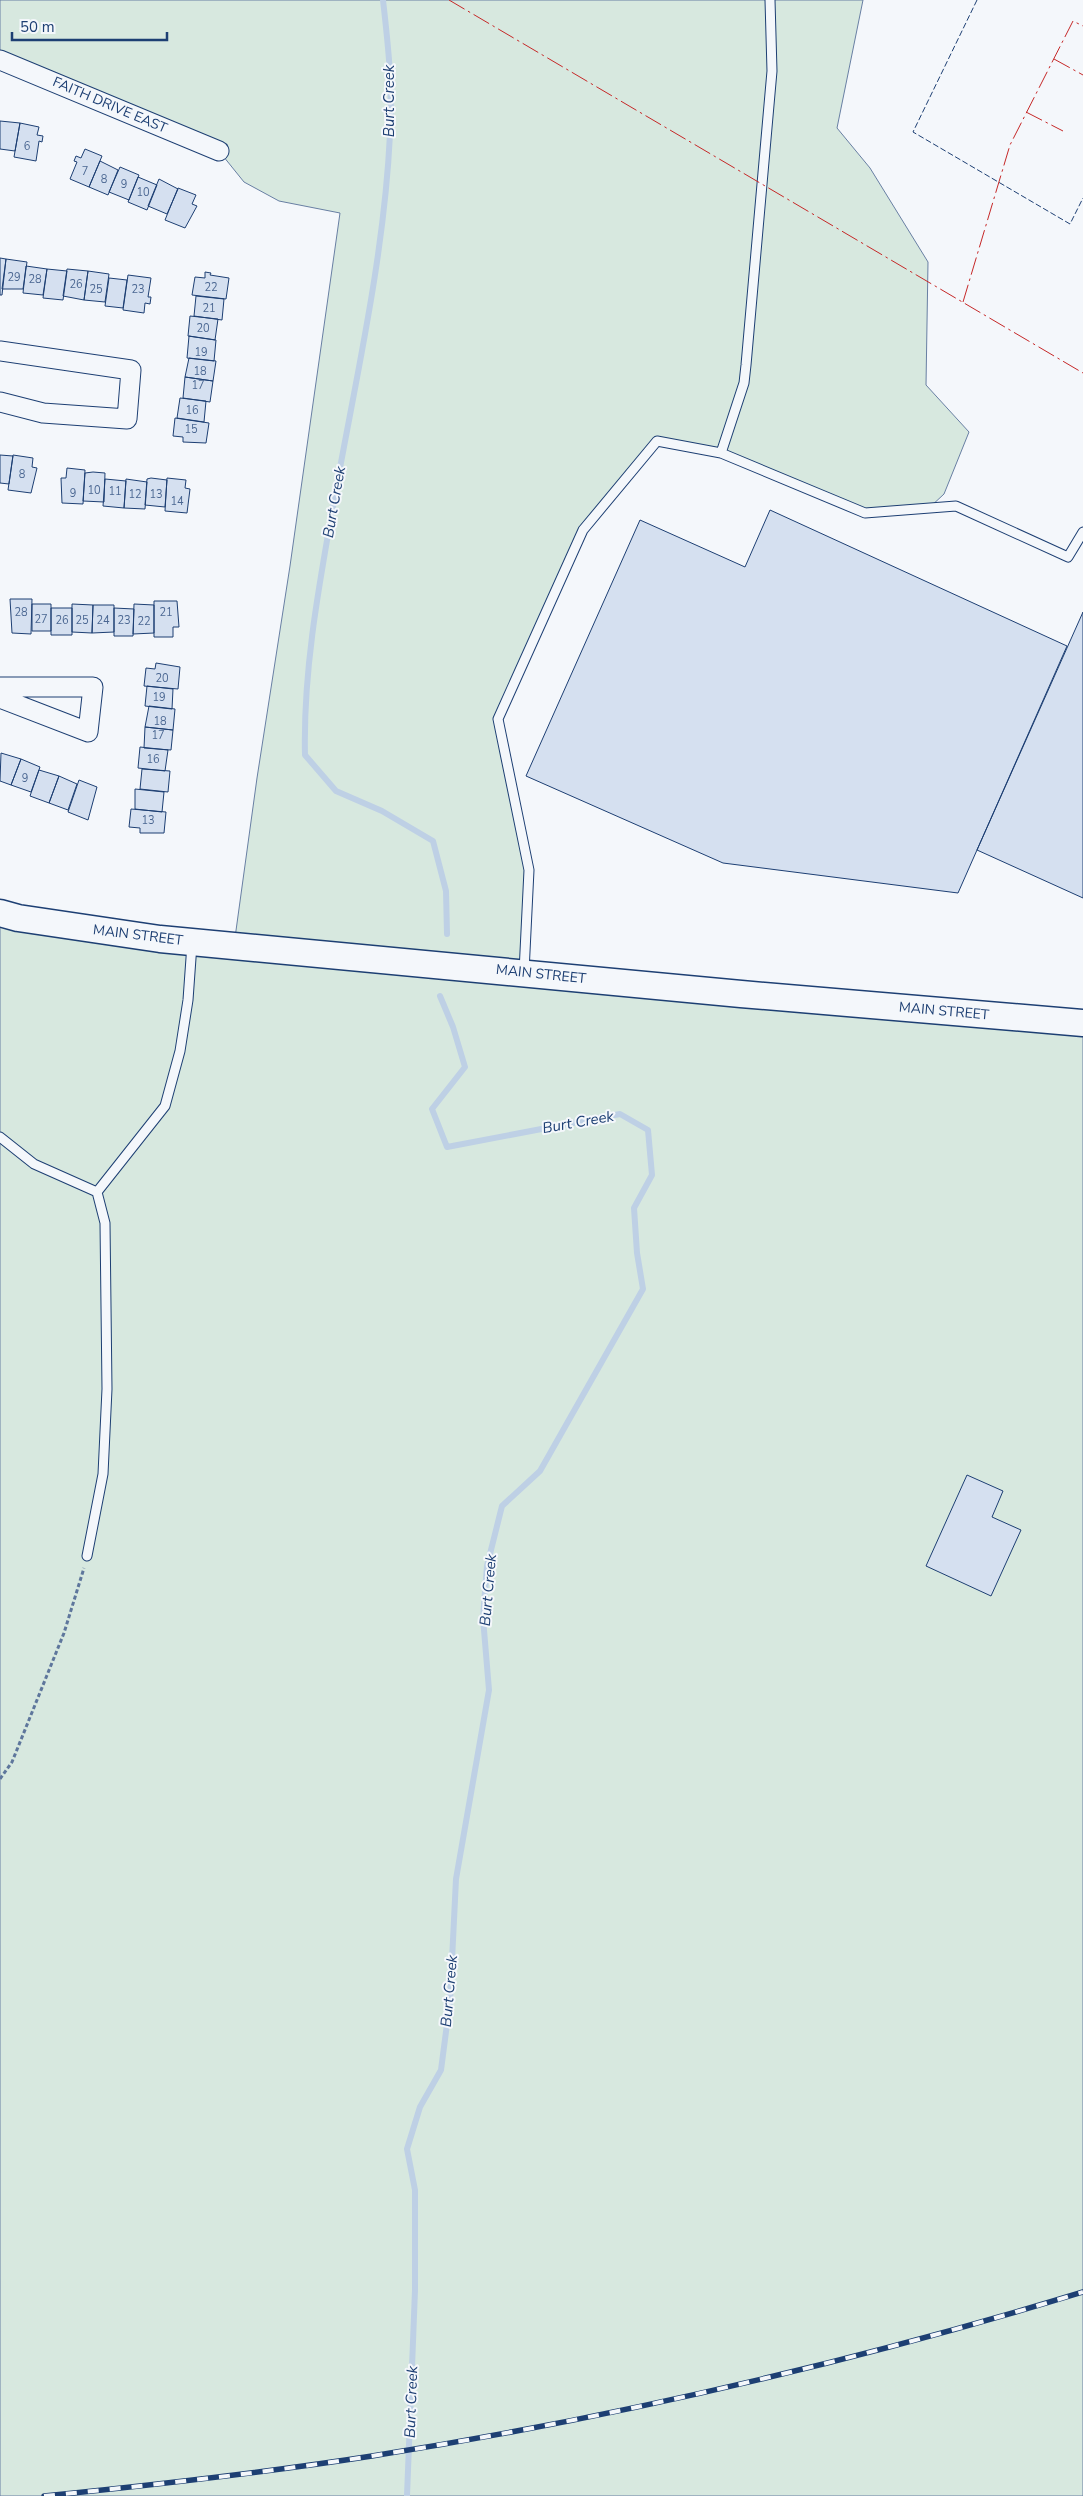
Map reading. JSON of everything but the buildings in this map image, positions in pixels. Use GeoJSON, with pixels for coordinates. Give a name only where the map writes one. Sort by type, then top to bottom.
{"type":"FeatureCollection","features":[{"type":"Feature","properties":{"kind":"main road","name":"MAIN STREET"},"geometry":{"type":"LineString","coordinates":[[0,913],[37,921],[192,942],[741,994],[1083,1023]]}},
{"type":"Feature","properties":{"kind":"street","name":"FAITH DRIVE EAST"},"geometry":{"type":"LineString","coordinates":[[0,60],[219,151]]}},
{"type":"Feature","properties":{"kind":"street"},"geometry":{"type":"LineString","coordinates":[[0,351],[131,370],[127,419],[43,413],[0,402]]}},
{"type":"Feature","properties":{"kind":"street"},"geometry":{"type":"LineString","coordinates":[[0,687],[93,687],[88,732],[0,698]]}},
{"type":"Feature","properties":{"kind":"lane"},"geometry":{"type":"LineString","coordinates":[[721,453],[744,383],[746,365],[772,71],[770,0]]}},
{"type":"Feature","properties":{"kind":"lane"},"geometry":{"type":"LineString","coordinates":[[524,973],[529,870],[498,719],[583,530],[657,441],[721,453],[865,513],[956,506],[1068,557],[1083,532]]}},
{"type":"Feature","properties":{"kind":"lane"},"geometry":{"type":"LineString","coordinates":[[97,1192],[165,1106],[180,1051],[188,1000],[192,942]]}},
{"type":"Feature","properties":{"kind":"lane"},"geometry":{"type":"LineString","coordinates":[[0,1137],[34,1164],[97,1192]]}},
{"type":"Feature","properties":{"kind":"lane"},"geometry":{"type":"LineString","coordinates":[[87,1556],[103,1474],[106,1389],[105,1223],[97,1192]]}},
{"type":"Feature","properties":{"kind":"path"},"geometry":{"type":"LineString","coordinates":[[0,1779],[12,1762],[64,1633],[87,1556]]}},
{"type":"Feature","properties":{"kind":"shaded area"},"geometry":{"type":"Polygon","coordinates":[[[0,0],[863,0],[837,128],[870,168],[928,262],[926,385],[969,432],[944,494],[929,508],[865,513],[721,453],[657,441],[583,530],[498,719],[529,870],[525,973],[1083,1023],[1083,2496],[0,2496],[0,912],[234,945],[340,213],[279,201],[244,182],[219,151],[0,60],[0,0]]]}},
{"type":"Feature","properties":{"kind":"waterway","name":"Burt Creek"},"geometry":{"type":"LineString","coordinates":[[383,0],[391,100],[387,182],[375,276],[317,602],[306,694],[305,755],[336,791],[382,811],[433,841],[446,891],[447,934]]}},
{"type":"Feature","properties":{"kind":"waterway","name":"Burt Creek"},"geometry":{"type":"LineString","coordinates":[[407,2496],[415,2290],[415,2190],[407,2149],[420,2107],[441,2070],[450,2001],[456,1879],[489,1690],[483,1618],[487,1566],[502,1506],[540,1471],[643,1289],[637,1253],[634,1208],[652,1175],[648,1130],[620,1114],[447,1147],[432,1109],[465,1067],[453,1027],[440,996]]}},
{"type":"Feature","properties":{"kind":"railway"},"geometry":{"type":"LineString","coordinates":[[44,2496],[331,2462],[462,2441],[552,2424],[641,2406],[819,2365],[995,2318],[1083,2292]]}},
{"type":"Feature","properties":{"kind":"fence"},"geometry":{"type":"LineString","coordinates":[[977,0],[913,132],[1070,224],[1083,198]]}},
{"type":"Feature","properties":{"kind":"power"},"geometry":{"type":"LineString","coordinates":[[449,0],[1083,373]]}},
{"type":"Feature","properties":{"kind":"power"},"geometry":{"type":"LineString","coordinates":[[963,302],[1010,145],[1073,21],[1083,26]]}},
{"type":"Feature","properties":{"kind":"power"},"geometry":{"type":"LineString","coordinates":[[1054,59],[1083,75]]}},
{"type":"Feature","properties":{"kind":"power"},"geometry":{"type":"LineString","coordinates":[[1026,112],[1063,131]]}}]}
